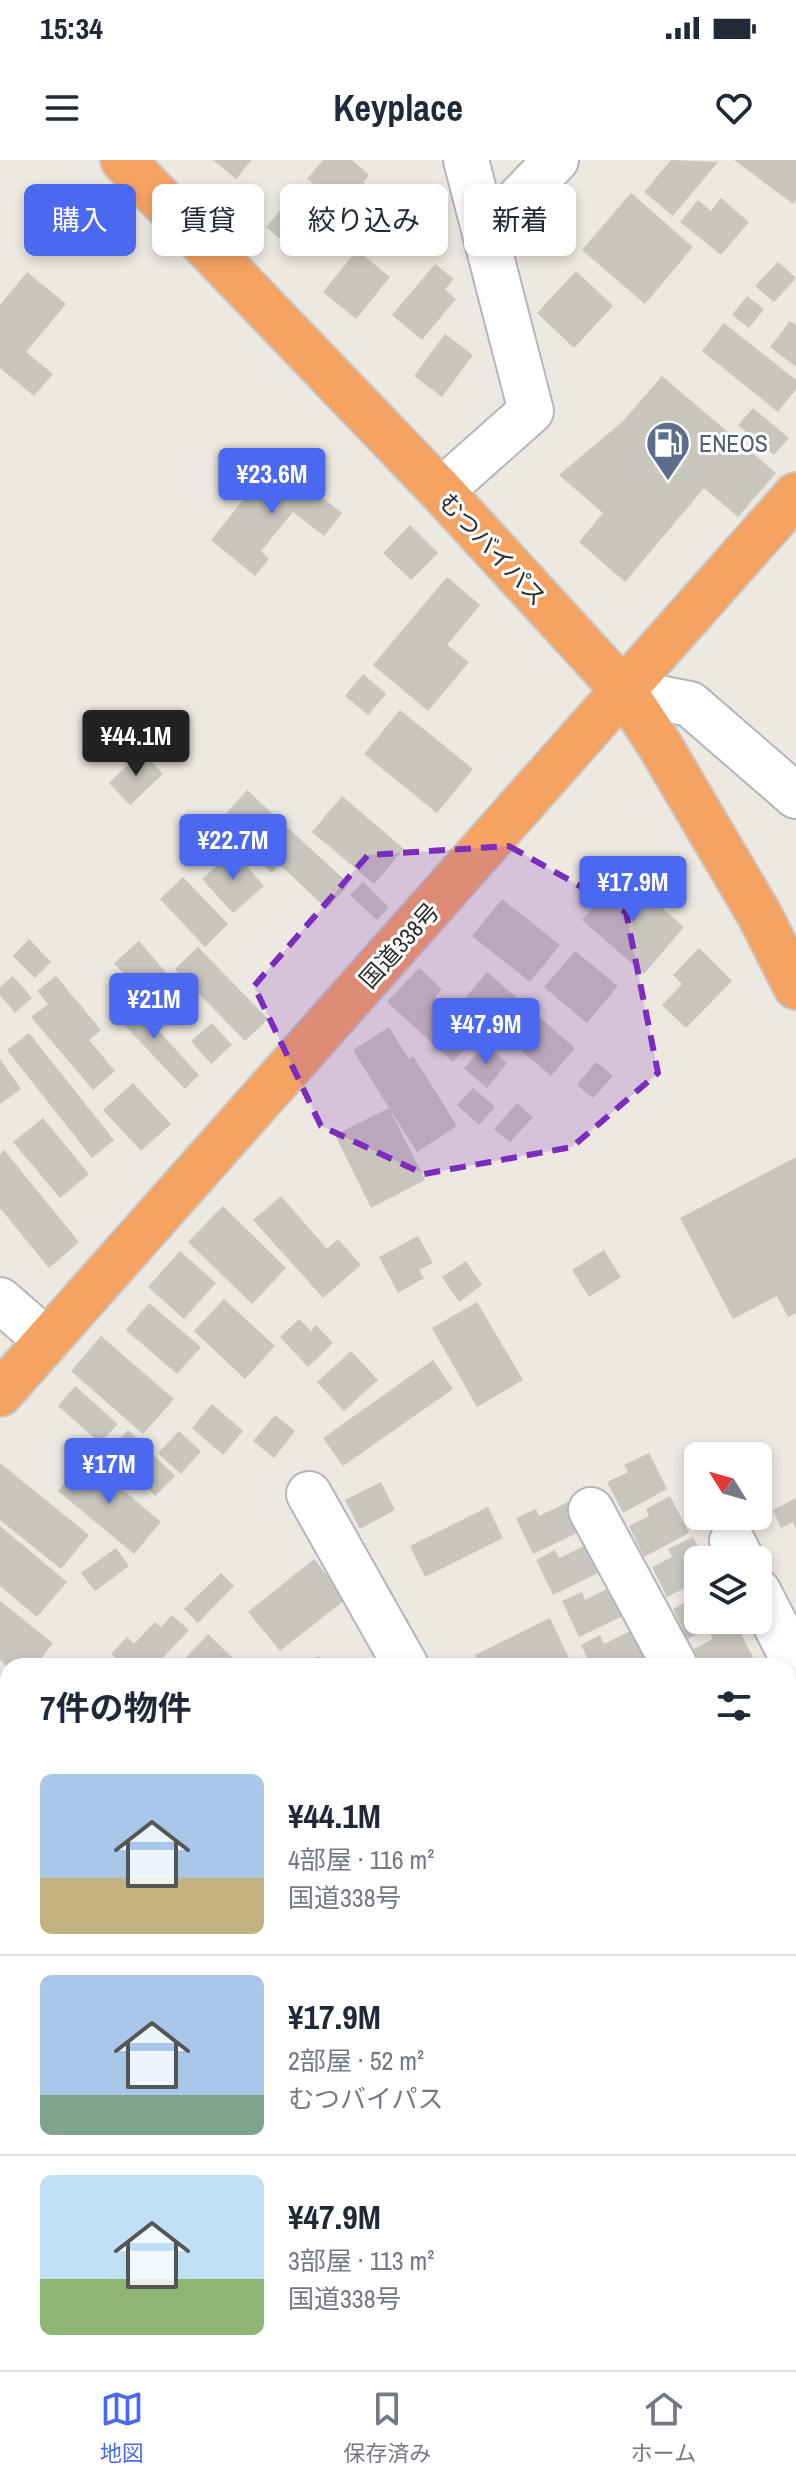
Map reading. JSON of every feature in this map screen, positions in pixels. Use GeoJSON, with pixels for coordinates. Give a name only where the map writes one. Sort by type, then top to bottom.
{"type":"FeatureCollection","features":[{"type":"Feature","properties":{"kind":"highway","name":"むつバイパス"},"geometry":{"type":"LineString","coordinates":[[123,160],[441,491],[624,691],[659,744],[759,914],[796,987]]}},
{"type":"Feature","properties":{"kind":"highway","name":"国道338号"},"geometry":{"type":"LineString","coordinates":[[0,1394],[796,495]]}},
{"type":"Feature","properties":{"kind":"street"},"geometry":{"type":"LineString","coordinates":[[466,160],[472,184]]}},
{"type":"Feature","properties":{"kind":"street"},"geometry":{"type":"LineString","coordinates":[[533,184],[556,160]]}},
{"type":"Feature","properties":{"kind":"street"},"geometry":{"type":"LineString","coordinates":[[441,491],[531,411],[491,256]]}},
{"type":"Feature","properties":{"kind":"street"},"geometry":{"type":"LineString","coordinates":[[624,691],[690,704],[796,796]]}},
{"type":"Feature","properties":{"kind":"street"},"geometry":{"type":"LineString","coordinates":[[0,1300],[47,1341]]}},
{"type":"Feature","properties":{"kind":"street"},"geometry":{"type":"LineString","coordinates":[[309,1494],[401,1658]]}},
{"type":"Feature","properties":{"kind":"street"},"geometry":{"type":"LineString","coordinates":[[591,1510],[671,1658]]}},
{"type":"Feature","properties":{"kind":"street"},"geometry":{"type":"LineString","coordinates":[[772,1618],[792,1658]]}},
{"type":"Feature","properties":{"kind":"highlighted area"},"geometry":{"type":"Polygon","coordinates":[[[509,846],[626,912],[658,1073],[572,1147],[424,1174],[321,1126],[254,986],[368,855],[509,846]]]}},
{"type":"Feature","properties":{"kind":"building"},"geometry":{"type":"Polygon","coordinates":[[[213,160],[252,160],[236,179],[213,160]]]}},
{"type":"Feature","properties":{"kind":"building"},"geometry":{"type":"Polygon","coordinates":[[[323,160],[352,160],[369,175],[363,182],[365,184],[313,184],[307,179],[323,160]]]}},
{"type":"Feature","properties":{"kind":"building"},"geometry":{"type":"Polygon","coordinates":[[[671,160],[718,162],[673,216],[644,192],[671,160]]]}},
{"type":"Feature","properties":{"kind":"building"},"geometry":{"type":"Polygon","coordinates":[[[734,160],[796,160],[796,200],[793,204],[734,160]]]}},
{"type":"Feature","properties":{"kind":"building"},"geometry":{"type":"Polygon","coordinates":[[[631,193],[693,247],[645,304],[582,250],[631,193]]]}},
{"type":"Feature","properties":{"kind":"building"},"geometry":{"type":"Polygon","coordinates":[[[721,198],[749,222],[721,255],[680,222],[698,200],[711,211],[721,198]]]}},
{"type":"Feature","properties":{"kind":"building"},"geometry":{"type":"Polygon","coordinates":[[[280,211],[280,239],[266,227],[280,211]]]}},
{"type":"Feature","properties":{"kind":"building"},"geometry":{"type":"Polygon","coordinates":[[[352,256],[364,256],[390,277],[356,319],[323,292],[352,256]]]}},
{"type":"Feature","properties":{"kind":"building"},"geometry":{"type":"Polygon","coordinates":[[[778,262],[796,278],[774,302],[755,286],[778,262]]]}},
{"type":"Feature","properties":{"kind":"building"},"geometry":{"type":"Polygon","coordinates":[[[435,264],[454,279],[445,289],[456,299],[422,340],[392,315],[435,264]]]}},
{"type":"Feature","properties":{"kind":"building"},"geometry":{"type":"Polygon","coordinates":[[[576,271],[613,306],[574,348],[537,313],[576,271]]]}},
{"type":"Feature","properties":{"kind":"building"},"geometry":{"type":"Polygon","coordinates":[[[27,272],[66,304],[26,352],[53,374],[34,396],[0,368],[0,305],[27,272]]]}},
{"type":"Feature","properties":{"kind":"building"},"geometry":{"type":"Polygon","coordinates":[[[747,296],[764,309],[749,328],[732,315],[747,296]]]}},
{"type":"Feature","properties":{"kind":"building"},"geometry":{"type":"Polygon","coordinates":[[[790,321],[796,325],[796,367],[770,347],[790,321]]]}},
{"type":"Feature","properties":{"kind":"building"},"geometry":{"type":"Polygon","coordinates":[[[724,323],[796,380],[796,389],[778,412],[702,351],[724,323]]]}},
{"type":"Feature","properties":{"kind":"building"},"geometry":{"type":"Polygon","coordinates":[[[445,334],[473,355],[442,397],[414,376],[445,334]]]}},
{"type":"Feature","properties":{"kind":"building","name":"ENEOS"},"geometry":{"type":"Polygon","coordinates":[[[662,376],[776,473],[738,517],[704,488],[625,582],[579,542],[603,513],[559,475],[623,421],[662,376]]]}},
{"type":"Feature","properties":{"kind":"building"},"geometry":{"type":"Polygon","coordinates":[[[753,408],[789,438],[774,455],[738,425],[753,408]]]}},
{"type":"Feature","properties":{"kind":"building"},"geometry":{"type":"Polygon","coordinates":[[[275,460],[342,513],[324,536],[293,512],[261,551],[269,559],[255,576],[211,540],[275,460]]]}},
{"type":"Feature","properties":{"kind":"building"},"geometry":{"type":"Polygon","coordinates":[[[410,525],[438,553],[411,580],[383,553],[410,525]]]}},
{"type":"Feature","properties":{"kind":"building"},"geometry":{"type":"Polygon","coordinates":[[[447,577],[480,605],[447,645],[469,662],[428,711],[373,665],[447,577]]]}},
{"type":"Feature","properties":{"kind":"building"},"geometry":{"type":"Polygon","coordinates":[[[363,674],[386,694],[368,715],[345,696],[363,674]]]}},
{"type":"Feature","properties":{"kind":"building"},"geometry":{"type":"Polygon","coordinates":[[[400,710],[473,769],[437,813],[364,754],[400,710]]]}},
{"type":"Feature","properties":{"kind":"building"},"geometry":{"type":"Polygon","coordinates":[[[142,751],[163,774],[130,805],[109,783],[142,751]]]}},
{"type":"Feature","properties":{"kind":"building"},"geometry":{"type":"Polygon","coordinates":[[[247,790],[349,884],[327,909],[279,864],[272,873],[248,851],[256,843],[225,815],[247,790]]]}},
{"type":"Feature","properties":{"kind":"building"},"geometry":{"type":"Polygon","coordinates":[[[342,796],[404,849],[374,884],[312,832],[342,796]]]}},
{"type":"Feature","properties":{"kind":"building"},"geometry":{"type":"Polygon","coordinates":[[[233,851],[264,886],[233,913],[202,879],[233,851]]]}},
{"type":"Feature","properties":{"kind":"building"},"geometry":{"type":"Polygon","coordinates":[[[622,873],[684,927],[644,974],[582,920],[622,873]]]}},
{"type":"Feature","properties":{"kind":"building"},"geometry":{"type":"Polygon","coordinates":[[[183,877],[228,924],[205,947],[160,899],[183,877]]]}},
{"type":"Feature","properties":{"kind":"building"},"geometry":{"type":"Polygon","coordinates":[[[363,882],[389,907],[377,920],[350,895],[363,882]]]}},
{"type":"Feature","properties":{"kind":"building"},"geometry":{"type":"Polygon","coordinates":[[[502,899],[560,945],[530,982],[472,936],[502,899]]]}},
{"type":"Feature","properties":{"kind":"building"},"geometry":{"type":"Polygon","coordinates":[[[29,939],[51,962],[35,978],[13,956],[29,939]]]}},
{"type":"Feature","properties":{"kind":"building"},"geometry":{"type":"Polygon","coordinates":[[[139,941],[187,997],[163,1018],[114,963],[139,941]]]}},
{"type":"Feature","properties":{"kind":"building"},"geometry":{"type":"Polygon","coordinates":[[[198,947],[268,1019],[245,1041],[175,969],[198,947]]]}},
{"type":"Feature","properties":{"kind":"building"},"geometry":{"type":"Polygon","coordinates":[[[699,948],[732,981],[686,1028],[662,1005],[682,984],[673,975],[699,948]]]}},
{"type":"Feature","properties":{"kind":"building"},"geometry":{"type":"Polygon","coordinates":[[[575,951],[618,986],[587,1023],[544,987],[575,951]]]}},
{"type":"Feature","properties":{"kind":"building"},"geometry":{"type":"Polygon","coordinates":[[[419,968],[442,989],[435,997],[477,1035],[453,1062],[387,1002],[419,968]]]}},
{"type":"Feature","properties":{"kind":"building"},"geometry":{"type":"Polygon","coordinates":[[[487,972],[575,1048],[551,1076],[463,1001],[487,972]]]}},
{"type":"Feature","properties":{"kind":"building"},"geometry":{"type":"Polygon","coordinates":[[[13,976],[32,998],[15,1013],[0,995],[0,987],[13,976]]]}},
{"type":"Feature","properties":{"kind":"building"},"geometry":{"type":"Polygon","coordinates":[[[56,976],[101,1030],[89,1040],[115,1071],[93,1090],[31,1017],[48,1004],[37,991],[56,976]]]}},
{"type":"Feature","properties":{"kind":"building"},"geometry":{"type":"Polygon","coordinates":[[[125,994],[199,1075],[185,1089],[109,1009],[125,994]]]}},
{"type":"Feature","properties":{"kind":"building"},"geometry":{"type":"Polygon","coordinates":[[[212,1023],[232,1045],[211,1064],[191,1041],[212,1023]]]}},
{"type":"Feature","properties":{"kind":"building"},"geometry":{"type":"Polygon","coordinates":[[[389,1027],[409,1059],[413,1056],[457,1126],[417,1152],[353,1050],[389,1027]]]}},
{"type":"Feature","properties":{"kind":"building"},"geometry":{"type":"Polygon","coordinates":[[[29,1033],[114,1140],[92,1158],[7,1050],[29,1033]]]}},
{"type":"Feature","properties":{"kind":"building"},"geometry":{"type":"Polygon","coordinates":[[[485,1044],[507,1063],[487,1088],[464,1068],[485,1044]]]}},
{"type":"Feature","properties":{"kind":"building"},"geometry":{"type":"Polygon","coordinates":[[[0,1059],[21,1089],[0,1104],[0,1059]]]}},
{"type":"Feature","properties":{"kind":"building"},"geometry":{"type":"Polygon","coordinates":[[[596,1062],[613,1076],[593,1098],[577,1085],[596,1062]]]}},
{"type":"Feature","properties":{"kind":"building"},"geometry":{"type":"Polygon","coordinates":[[[133,1083],[171,1124],[141,1151],[103,1110],[133,1083]]]}},
{"type":"Feature","properties":{"kind":"building"},"geometry":{"type":"Polygon","coordinates":[[[473,1088],[495,1107],[479,1125],[457,1105],[473,1088]]]}},
{"type":"Feature","properties":{"kind":"building"},"geometry":{"type":"Polygon","coordinates":[[[517,1103],[533,1117],[510,1142],[494,1129],[517,1103]]]}},
{"type":"Feature","properties":{"kind":"building"},"geometry":{"type":"Polygon","coordinates":[[[389,1108],[425,1180],[371,1208],[335,1135],[389,1108]]]}},
{"type":"Feature","properties":{"kind":"building"},"geometry":{"type":"Polygon","coordinates":[[[43,1118],[89,1174],[60,1198],[13,1142],[43,1118]]]}},
{"type":"Feature","properties":{"kind":"building"},"geometry":{"type":"Polygon","coordinates":[[[4,1150],[79,1242],[49,1268],[0,1208],[0,1154],[4,1150]]]}},
{"type":"Feature","properties":{"kind":"building"},"geometry":{"type":"Polygon","coordinates":[[[796,1157],[796,1313],[788,1317],[777,1296],[733,1319],[680,1218],[796,1157]]]}},
{"type":"Feature","properties":{"kind":"building"},"geometry":{"type":"Polygon","coordinates":[[[281,1196],[327,1249],[338,1239],[361,1265],[323,1298],[253,1220],[281,1196]]]}},
{"type":"Feature","properties":{"kind":"building"},"geometry":{"type":"Polygon","coordinates":[[[223,1206],[286,1268],[252,1304],[188,1242],[223,1206]]]}},
{"type":"Feature","properties":{"kind":"building"},"geometry":{"type":"Polygon","coordinates":[[[418,1236],[433,1263],[419,1270],[424,1278],[398,1293],[379,1257],[418,1236]]]}},
{"type":"Feature","properties":{"kind":"building"},"geometry":{"type":"Polygon","coordinates":[[[604,1250],[621,1277],[589,1297],[572,1270],[604,1250]]]}},
{"type":"Feature","properties":{"kind":"building"},"geometry":{"type":"Polygon","coordinates":[[[180,1251],[216,1283],[184,1319],[148,1287],[180,1251]]]}},
{"type":"Feature","properties":{"kind":"building"},"geometry":{"type":"Polygon","coordinates":[[[466,1261],[482,1285],[459,1302],[442,1277],[466,1261]]]}},
{"type":"Feature","properties":{"kind":"building"},"geometry":{"type":"Polygon","coordinates":[[[224,1299],[275,1346],[245,1379],[194,1331],[224,1299]]]}},
{"type":"Feature","properties":{"kind":"building"},"geometry":{"type":"Polygon","coordinates":[[[477,1302],[523,1380],[477,1407],[432,1328],[477,1302]]]}},
{"type":"Feature","properties":{"kind":"building"},"geometry":{"type":"Polygon","coordinates":[[[149,1303],[201,1347],[177,1374],[126,1330],[149,1303]]]}},
{"type":"Feature","properties":{"kind":"building"},"geometry":{"type":"Polygon","coordinates":[[[299,1319],[311,1331],[316,1325],[333,1343],[308,1367],[280,1337],[299,1319]]]}},
{"type":"Feature","properties":{"kind":"building"},"geometry":{"type":"Polygon","coordinates":[[[101,1336],[174,1399],[143,1434],[71,1371],[101,1336]]]}},
{"type":"Feature","properties":{"kind":"building"},"geometry":{"type":"Polygon","coordinates":[[[351,1351],[378,1380],[344,1411],[317,1382],[351,1351]]]}},
{"type":"Feature","properties":{"kind":"building"},"geometry":{"type":"Polygon","coordinates":[[[433,1360],[453,1389],[343,1466],[323,1438],[433,1360]]]}},
{"type":"Feature","properties":{"kind":"building"},"geometry":{"type":"Polygon","coordinates":[[[75,1386],[118,1424],[100,1443],[58,1406],[75,1386]]]}},
{"type":"Feature","properties":{"kind":"building"},"geometry":{"type":"Polygon","coordinates":[[[212,1404],[243,1431],[223,1455],[192,1428],[212,1404]]]}},
{"type":"Feature","properties":{"kind":"building"},"geometry":{"type":"Polygon","coordinates":[[[275,1415],[295,1431],[274,1458],[253,1441],[275,1415]]]}},
{"type":"Feature","properties":{"kind":"building"},"geometry":{"type":"Polygon","coordinates":[[[128,1430],[175,1476],[155,1496],[109,1451],[128,1430]]]}},
{"type":"Feature","properties":{"kind":"building"},"geometry":{"type":"Polygon","coordinates":[[[179,1431],[201,1451],[181,1474],[158,1453],[179,1431]]]}},
{"type":"Feature","properties":{"kind":"building"},"geometry":{"type":"Polygon","coordinates":[[[649,1453],[667,1489],[623,1513],[607,1482],[628,1472],[624,1465],[649,1453]]]}},
{"type":"Feature","properties":{"kind":"building"},"geometry":{"type":"Polygon","coordinates":[[[85,1458],[161,1522],[134,1554],[58,1491],[85,1458]]]}},
{"type":"Feature","properties":{"kind":"building"},"geometry":{"type":"Polygon","coordinates":[[[0,1463],[89,1535],[61,1569],[0,1520],[0,1463]]]}},
{"type":"Feature","properties":{"kind":"building"},"geometry":{"type":"Polygon","coordinates":[[[381,1482],[395,1510],[360,1529],[345,1500],[381,1482]]]}},
{"type":"Feature","properties":{"kind":"building"},"geometry":{"type":"Polygon","coordinates":[[[670,1496],[684,1523],[684,1530],[689,1533],[644,1557],[629,1526],[649,1516],[646,1509],[670,1496]]]}},
{"type":"Feature","properties":{"kind":"building"},"geometry":{"type":"Polygon","coordinates":[[[796,1498],[796,1529],[793,1522],[781,1528],[773,1510],[796,1498]]]}},
{"type":"Feature","properties":{"kind":"building"},"geometry":{"type":"Polygon","coordinates":[[[570,1501],[583,1530],[533,1554],[516,1518],[536,1509],[539,1516],[570,1501]]]}},
{"type":"Feature","properties":{"kind":"building"},"geometry":{"type":"Polygon","coordinates":[[[488,1507],[503,1538],[425,1577],[410,1546],[488,1507]]]}},
{"type":"Feature","properties":{"kind":"building"},"geometry":{"type":"Polygon","coordinates":[[[0,1526],[67,1582],[37,1617],[0,1586],[0,1526]]]}},
{"type":"Feature","properties":{"kind":"building"},"geometry":{"type":"Polygon","coordinates":[[[693,1537],[698,1546],[684,1546],[684,1588],[667,1597],[652,1567],[672,1557],[668,1549],[693,1537]]]}},
{"type":"Feature","properties":{"kind":"building"},"geometry":{"type":"Polygon","coordinates":[[[589,1544],[602,1571],[553,1595],[536,1560],[555,1550],[559,1558],[589,1544]]]}},
{"type":"Feature","properties":{"kind":"building"},"geometry":{"type":"Polygon","coordinates":[[[116,1548],[129,1566],[95,1591],[81,1573],[116,1548]]]}},
{"type":"Feature","properties":{"kind":"building"},"geometry":{"type":"Polygon","coordinates":[[[314,1559],[346,1599],[280,1651],[248,1612],[314,1559]]]}},
{"type":"Feature","properties":{"kind":"building"},"geometry":{"type":"Polygon","coordinates":[[[221,1573],[234,1586],[198,1623],[184,1609],[221,1573]]]}},
{"type":"Feature","properties":{"kind":"building"},"geometry":{"type":"Polygon","coordinates":[[[615,1585],[629,1613],[579,1637],[562,1601],[582,1592],[585,1600],[615,1585]]]}},
{"type":"Feature","properties":{"kind":"building"},"geometry":{"type":"Polygon","coordinates":[[[0,1601],[53,1643],[41,1658],[0,1658],[0,1601]]]}},
{"type":"Feature","properties":{"kind":"building"},"geometry":{"type":"Polygon","coordinates":[[[684,1603],[684,1631],[673,1609],[684,1603]]]}},
{"type":"Feature","properties":{"kind":"building"},"geometry":{"type":"Polygon","coordinates":[[[172,1615],[189,1630],[163,1658],[115,1658],[111,1654],[127,1637],[134,1644],[155,1622],[161,1627],[172,1615]]]}},
{"type":"Feature","properties":{"kind":"building"},"geometry":{"type":"Polygon","coordinates":[[[550,1618],[569,1658],[476,1658],[475,1655],[550,1618]]]}},
{"type":"Feature","properties":{"kind":"building"},"geometry":{"type":"Polygon","coordinates":[[[634,1629],[647,1657],[587,1658],[581,1645],[600,1635],[604,1644],[634,1629]]]}},
{"type":"Feature","properties":{"kind":"building"},"geometry":{"type":"Polygon","coordinates":[[[208,1634],[233,1658],[186,1658],[208,1634]]]}},
{"type":"Feature","properties":{"kind":"building"},"geometry":{"type":"Polygon","coordinates":[[[710,1634],[741,1634],[753,1657],[696,1658],[692,1650],[713,1639],[710,1634]]]}},
{"type":"Feature","properties":{"kind":"place","name":"ENEOS"},"geometry":{"type":"Point","coordinates":[668,482]}}]}
